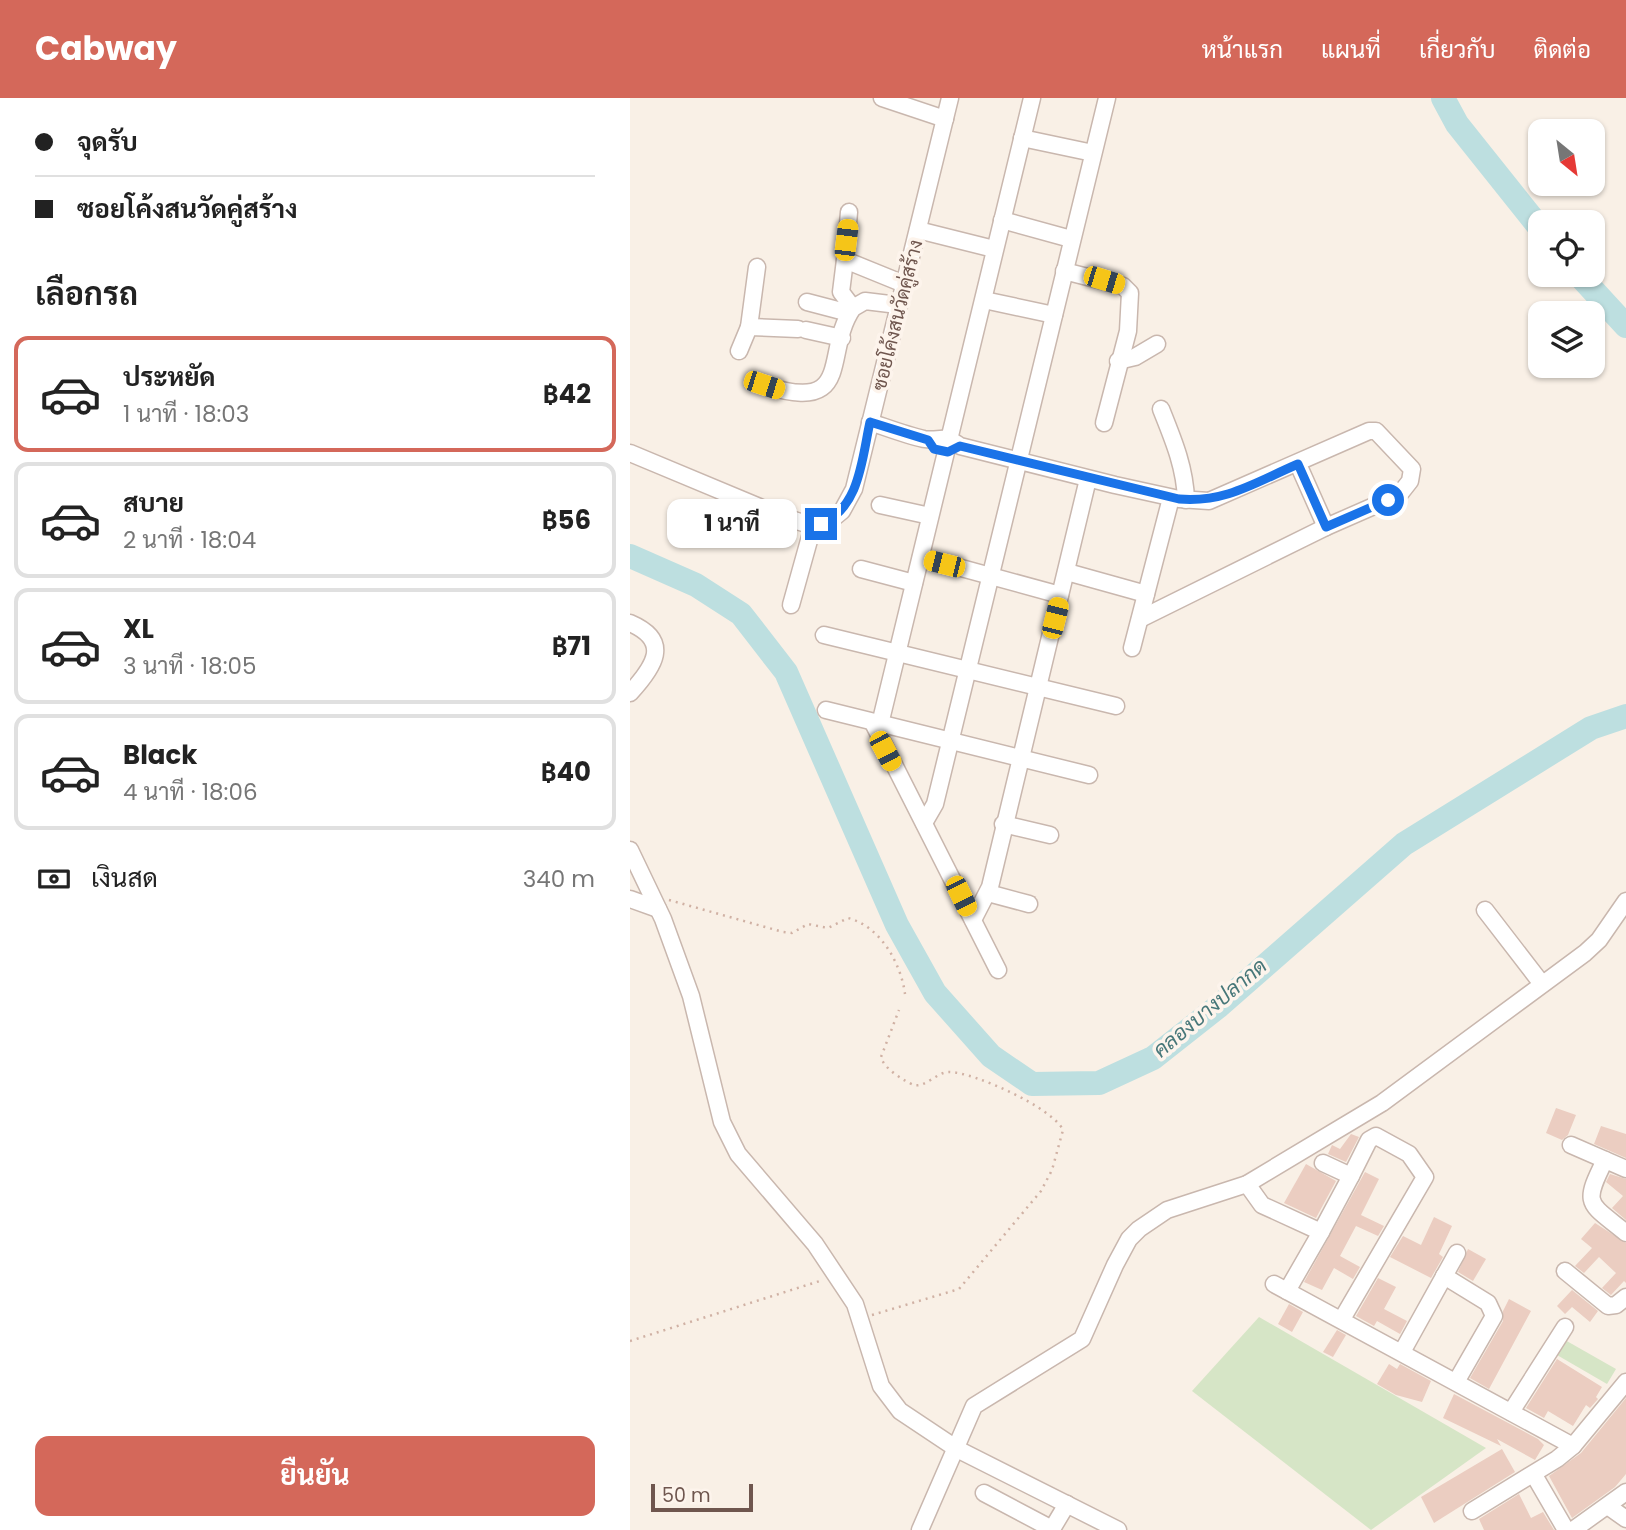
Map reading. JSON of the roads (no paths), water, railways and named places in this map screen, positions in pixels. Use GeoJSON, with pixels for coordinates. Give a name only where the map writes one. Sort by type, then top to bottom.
{"type":"FeatureCollection","features":[{"type":"Feature","properties":{"kind":"street"},"geometry":{"type":"LineString","coordinates":[[881,98],[945,119]]}},
{"type":"Feature","properties":{"kind":"street","name":"ซอยโค้งสนวัดคู่สร้าง"},"geometry":{"type":"LineString","coordinates":[[813,526],[831,520],[850,500],[950,98]]}},
{"type":"Feature","properties":{"kind":"street"},"geometry":{"type":"LineString","coordinates":[[998,970],[876,724],[898,653],[930,516],[953,446],[994,249],[1032,98]]}},
{"type":"Feature","properties":{"kind":"street"},"geometry":{"type":"LineString","coordinates":[[925,823],[935,804],[969,670],[1107,98]]}},
{"type":"Feature","properties":{"kind":"street"},"geometry":{"type":"LineString","coordinates":[[1022,138],[1093,153]]}},
{"type":"Feature","properties":{"kind":"street"},"geometry":{"type":"LineString","coordinates":[[849,212],[841,292],[851,311]]}},
{"type":"Feature","properties":{"kind":"street"},"geometry":{"type":"LineString","coordinates":[[1002,220],[1071,239]]}},
{"type":"Feature","properties":{"kind":"street"},"geometry":{"type":"LineString","coordinates":[[918,230],[994,249]]}},
{"type":"Feature","properties":{"kind":"street"},"geometry":{"type":"LineString","coordinates":[[845,260],[904,284]]}},
{"type":"Feature","properties":{"kind":"street"},"geometry":{"type":"LineString","coordinates":[[739,351],[749,327],[757,267]]}},
{"type":"Feature","properties":{"kind":"street"},"geometry":{"type":"LineString","coordinates":[[1064,271],[1124,286],[1130,293],[1128,331],[1118,361],[1104,423]]}},
{"type":"Feature","properties":{"kind":"street"},"geometry":{"type":"LineString","coordinates":[[984,300],[1054,315]]}},
{"type":"Feature","properties":{"kind":"street"},"geometry":{"type":"LineString","coordinates":[[807,302],[851,311]]}},
{"type":"Feature","properties":{"kind":"street"},"geometry":{"type":"LineString","coordinates":[[764,385],[799,396],[815,390],[832,374],[851,311],[865,302],[898,305]]}},
{"type":"Feature","properties":{"kind":"street"},"geometry":{"type":"LineString","coordinates":[[749,327],[802,330],[842,338]]}},
{"type":"Feature","properties":{"kind":"street"},"geometry":{"type":"LineString","coordinates":[[1118,361],[1135,357],[1157,344]]}},
{"type":"Feature","properties":{"kind":"street"},"geometry":{"type":"LineString","coordinates":[[1132,648],[1146,594],[1186,479],[1179,452],[1161,409]]}},
{"type":"Feature","properties":{"kind":"street"},"geometry":{"type":"LineString","coordinates":[[870,422],[928,440],[934,449],[953,446],[1179,499],[1209,501],[1225,496],[1368,431],[1376,431],[1412,469],[1410,481],[1399,495],[1326,527],[1140,619]]}},
{"type":"Feature","properties":{"kind":"street"},"geometry":{"type":"LineString","coordinates":[[630,453],[781,516],[813,526],[791,605]]}},
{"type":"Feature","properties":{"kind":"street"},"geometry":{"type":"LineString","coordinates":[[1298,464],[1326,527]]}},
{"type":"Feature","properties":{"kind":"street"},"geometry":{"type":"LineString","coordinates":[[973,920],[988,893],[1088,479]]}},
{"type":"Feature","properties":{"kind":"street"},"geometry":{"type":"LineString","coordinates":[[880,505],[930,516]]}},
{"type":"Feature","properties":{"kind":"street"},"geometry":{"type":"LineString","coordinates":[[920,557],[1060,595]]}},
{"type":"Feature","properties":{"kind":"street"},"geometry":{"type":"LineString","coordinates":[[861,569],[914,583]]}},
{"type":"Feature","properties":{"kind":"street"},"geometry":{"type":"LineString","coordinates":[[1067,572],[1146,594]]}},
{"type":"Feature","properties":{"kind":"street"},"geometry":{"type":"LineString","coordinates":[[630,623],[644,629],[657,649],[652,664],[630,693]]}},
{"type":"Feature","properties":{"kind":"street"},"geometry":{"type":"LineString","coordinates":[[824,635],[1039,685],[1116,706]]}},
{"type":"Feature","properties":{"kind":"street"},"geometry":{"type":"LineString","coordinates":[[825,710],[1089,775]]}},
{"type":"Feature","properties":{"kind":"street"},"geometry":{"type":"LineString","coordinates":[[1003,824],[1050,835]]}},
{"type":"Feature","properties":{"kind":"street"},"geometry":{"type":"LineString","coordinates":[[630,850],[655,902],[691,996],[722,1122],[737,1154],[815,1244],[855,1304],[881,1386],[900,1411],[957,1449],[1118,1530]]}},
{"type":"Feature","properties":{"kind":"street"},"geometry":{"type":"LineString","coordinates":[[988,893],[1029,904]]}},
{"type":"Feature","properties":{"kind":"street"},"geometry":{"type":"LineString","coordinates":[[630,899],[655,902]]}},
{"type":"Feature","properties":{"kind":"street"},"geometry":{"type":"LineString","coordinates":[[920,1530],[974,1406],[986,1395],[1071,1348],[1082,1339],[1115,1265],[1139,1229],[1167,1210],[1247,1184],[1382,1103],[1599,940],[1626,901]]}},
{"type":"Feature","properties":{"kind":"street"},"geometry":{"type":"LineString","coordinates":[[1485,910],[1542,984]]}},
{"type":"Feature","properties":{"kind":"street"},"geometry":{"type":"LineString","coordinates":[[1342,1320],[1424,1177],[1409,1154],[1376,1136],[1369,1140],[1321,1232],[1280,1288],[1573,1446]]}},
{"type":"Feature","properties":{"kind":"street"},"geometry":{"type":"LineString","coordinates":[[1571,1145],[1626,1169]]}},
{"type":"Feature","properties":{"kind":"street"},"geometry":{"type":"LineString","coordinates":[[1605,1160],[1590,1190],[1590,1199],[1595,1208],[1626,1233]]}},
{"type":"Feature","properties":{"kind":"street"},"geometry":{"type":"LineString","coordinates":[[1323,1163],[1351,1176]]}},
{"type":"Feature","properties":{"kind":"street"},"geometry":{"type":"LineString","coordinates":[[1247,1184],[1262,1205],[1321,1232]]}},
{"type":"Feature","properties":{"kind":"street"},"geometry":{"type":"LineString","coordinates":[[1402,1352],[1457,1253]]}},
{"type":"Feature","properties":{"kind":"street"},"geometry":{"type":"LineString","coordinates":[[1565,1271],[1608,1306],[1616,1305],[1626,1297]]}},
{"type":"Feature","properties":{"kind":"street"},"geometry":{"type":"LineString","coordinates":[[1444,1276],[1488,1303],[1494,1317],[1456,1382]]}},
{"type":"Feature","properties":{"kind":"street"},"geometry":{"type":"LineString","coordinates":[[1511,1412],[1565,1326]]}},
{"type":"Feature","properties":{"kind":"street"},"geometry":{"type":"LineString","coordinates":[[1472,1511],[1534,1475],[1573,1446],[1626,1382]]}},
{"type":"Feature","properties":{"kind":"street"},"geometry":{"type":"LineString","coordinates":[[1534,1475],[1566,1530]]}},
{"type":"Feature","properties":{"kind":"street"},"geometry":{"type":"LineString","coordinates":[[1573,1530],[1609,1507],[1626,1492]]}},
{"type":"Feature","properties":{"kind":"street"},"geometry":{"type":"LineString","coordinates":[[984,1493],[1052,1529],[1067,1504]]}},
{"type":"Feature","properties":{"kind":"street"},"geometry":{"type":"LineString","coordinates":[[1609,1507],[1626,1519]]}},
{"type":"Feature","properties":{"kind":"waterway","name":"คลองบางปลากด"},"geometry":{"type":"LineString","coordinates":[[1443,98],[1457,124],[1528,213]]}},
{"type":"Feature","properties":{"kind":"waterway","name":"คลองบางปลากด"},"geometry":{"type":"LineString","coordinates":[[1590,287],[1626,326]]}},
{"type":"Feature","properties":{"kind":"waterway","name":"คลองบางปลากด"},"geometry":{"type":"LineString","coordinates":[[630,556],[696,585],[741,614],[786,672],[897,925],[935,993],[991,1056],[1032,1084],[1099,1083],[1153,1058],[1219,1006],[1404,844],[1591,728],[1626,716]]}}]}
